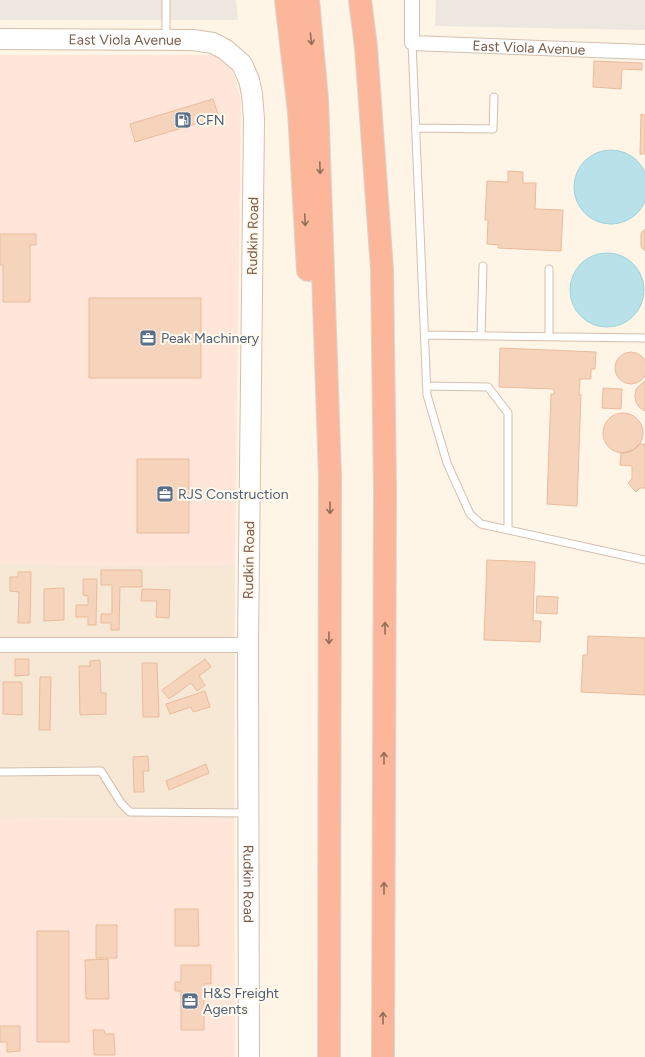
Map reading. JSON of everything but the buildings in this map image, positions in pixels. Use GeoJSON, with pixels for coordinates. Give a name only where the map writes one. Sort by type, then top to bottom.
{"type":"FeatureCollection","features":[{"type":"Feature","properties":{"kind":"highway"},"geometry":{"type":"LineString","coordinates":[[286,0],[300,112],[313,359],[330,476]]}},
{"type":"Feature","properties":{"kind":"highway"},"geometry":{"type":"LineString","coordinates":[[308,0],[317,99],[330,476],[329,1057]]}},
{"type":"Feature","properties":{"kind":"highway"},"geometry":{"type":"LineString","coordinates":[[360,0],[366,47]]}},
{"type":"Feature","properties":{"kind":"highway"},"geometry":{"type":"LineString","coordinates":[[365,0],[366,47],[382,270],[385,490],[383,1057]]}},
{"type":"Feature","properties":{"kind":"street"},"geometry":{"type":"LineString","coordinates":[[412,0],[412,43]]}},
{"type":"Feature","properties":{"kind":"street","name":"East Viola Avenue"},"geometry":{"type":"LineString","coordinates":[[0,39],[193,40],[213,43],[226,50],[242,64]]}},
{"type":"Feature","properties":{"kind":"street","name":"East Viola Avenue"},"geometry":{"type":"LineString","coordinates":[[412,43],[645,52]]}},
{"type":"Feature","properties":{"kind":"street","name":"Rudkin Road"},"geometry":{"type":"LineString","coordinates":[[242,64],[249,80],[254,119],[248,645],[249,1057]]}},
{"type":"Feature","properties":{"kind":"street"},"geometry":{"type":"LineString","coordinates":[[0,645],[248,645]]}},
{"type":"Feature","properties":{"kind":"lane"},"geometry":{"type":"LineString","coordinates":[[166,0],[166,40]]}},
{"type":"Feature","properties":{"kind":"lane"},"geometry":{"type":"LineString","coordinates":[[412,43],[427,395],[447,463],[470,514],[481,524],[645,560]]}},
{"type":"Feature","properties":{"kind":"lane"},"geometry":{"type":"LineString","coordinates":[[416,128],[493,129],[494,97]]}},
{"type":"Feature","properties":{"kind":"lane"},"geometry":{"type":"LineString","coordinates":[[481,336],[483,266]]}},
{"type":"Feature","properties":{"kind":"lane"},"geometry":{"type":"LineString","coordinates":[[549,269],[549,337]]}},
{"type":"Feature","properties":{"kind":"lane"},"geometry":{"type":"LineString","coordinates":[[425,335],[645,338]]}},
{"type":"Feature","properties":{"kind":"lane"},"geometry":{"type":"LineString","coordinates":[[427,386],[488,388],[508,413],[508,530]]}},
{"type":"Feature","properties":{"kind":"lane"},"geometry":{"type":"LineString","coordinates":[[0,772],[101,771],[121,803],[130,812],[248,813]]}},
{"type":"Feature","properties":{"kind":"shaded area"},"geometry":{"type":"Polygon","coordinates":[[[0,0],[236,0],[238,20],[0,20],[0,0]]]}},
{"type":"Feature","properties":{"kind":"shaded area"},"geometry":{"type":"Polygon","coordinates":[[[436,0],[645,0],[645,30],[435,26],[436,0]]]}},
{"type":"Feature","properties":{"kind":"shaded area"},"geometry":{"type":"Polygon","coordinates":[[[0,55],[215,55],[232,67],[241,100],[235,565],[0,564],[0,55]]]}},
{"type":"Feature","properties":{"kind":"shaded area"},"geometry":{"type":"Polygon","coordinates":[[[0,564],[235,565],[234,819],[0,818],[0,564]]]}},
{"type":"Feature","properties":{"kind":"shaded area"},"geometry":{"type":"Polygon","coordinates":[[[0,818],[234,819],[235,1057],[0,1057],[0,818]]]}},
{"type":"Feature","properties":{"kind":"water"},"geometry":{"type":"Polygon","coordinates":[[[611,150],[625,153],[637,161],[645,173],[648,187],[645,201],[637,213],[625,221],[611,224],[597,221],[585,213],[577,201],[574,187],[577,173],[585,161],[597,153],[611,150]]]}},
{"type":"Feature","properties":{"kind":"water"},"geometry":{"type":"Polygon","coordinates":[[[600,253],[614,253],[628,259],[638,269],[644,283],[644,297],[638,311],[628,321],[614,327],[600,327],[586,321],[576,311],[570,297],[570,283],[576,269],[586,259],[600,253]]]}},
{"type":"Feature","properties":{"kind":"place","name":"CFN"},"geometry":{"type":"Point","coordinates":[183,120]}},
{"type":"Feature","properties":{"kind":"place","name":"Peak Machinery"},"geometry":{"type":"Point","coordinates":[148,338]}},
{"type":"Feature","properties":{"kind":"place","name":"RJS Construction"},"geometry":{"type":"Point","coordinates":[165,494]}},
{"type":"Feature","properties":{"kind":"place","name":"H&S Freight Agents"},"geometry":{"type":"Point","coordinates":[190,1001]}}]}
